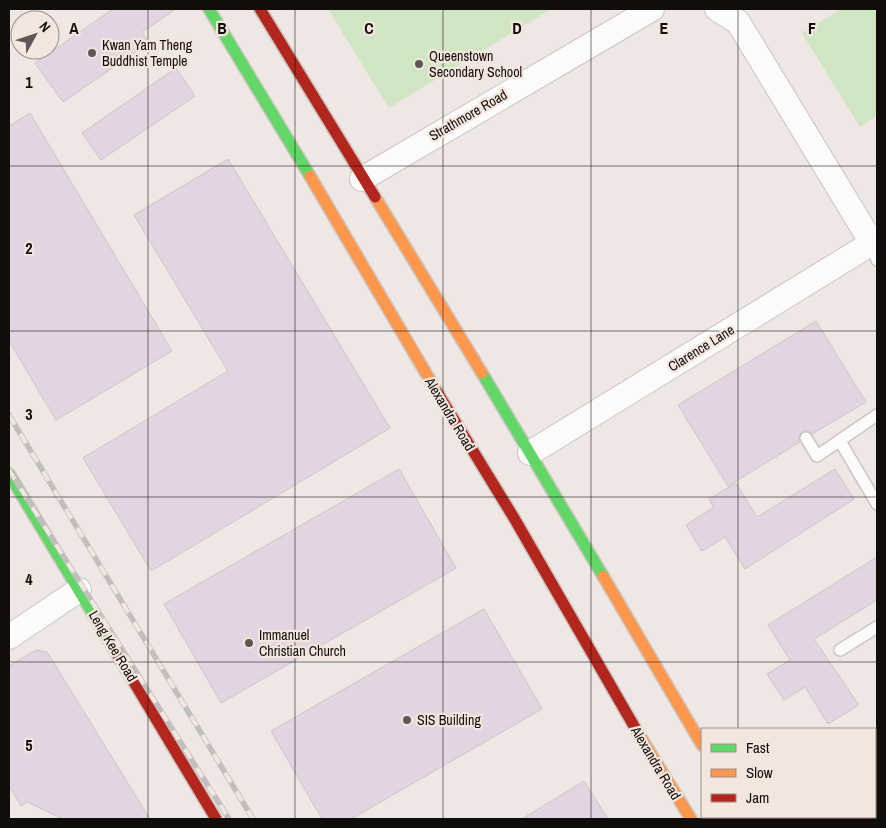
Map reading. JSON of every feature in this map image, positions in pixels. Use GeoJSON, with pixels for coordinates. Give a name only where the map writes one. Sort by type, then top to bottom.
{"type":"FeatureCollection","features":[{"type":"Feature","properties":{"kind":"main road","name":"Alexandra Road"},"geometry":{"type":"LineString","coordinates":[[209,9],[325,200],[454,421],[514,518],[690,819]]}},
{"type":"Feature","properties":{"kind":"main road"},"geometry":{"type":"LineString","coordinates":[[260,9],[530,453],[701,743]]}},
{"type":"Feature","properties":{"kind":"main road","name":"Leng Kee Road"},"geometry":{"type":"LineString","coordinates":[[9,474],[216,819]]}},
{"type":"Feature","properties":{"kind":"main road"},"geometry":{"type":"LineString","coordinates":[[668,784],[671,810]]}},
{"type":"Feature","properties":{"kind":"street","name":"Strathmore Road"},"geometry":{"type":"LineString","coordinates":[[362,179],[652,9]]}},
{"type":"Feature","properties":{"kind":"street"},"geometry":{"type":"LineString","coordinates":[[716,9],[738,22],[875,251]]}},
{"type":"Feature","properties":{"kind":"street","name":"Clarence Lane"},"geometry":{"type":"LineString","coordinates":[[530,453],[875,251]]}},
{"type":"Feature","properties":{"kind":"street"},"geometry":{"type":"LineString","coordinates":[[9,637],[79,590]]}},
{"type":"Feature","properties":{"kind":"lane"},"geometry":{"type":"LineString","coordinates":[[806,438],[817,456],[877,415]]}},
{"type":"Feature","properties":{"kind":"lane"},"geometry":{"type":"LineString","coordinates":[[840,440],[877,504]]}},
{"type":"Feature","properties":{"kind":"lane"},"geometry":{"type":"LineString","coordinates":[[840,650],[877,627]]}},
{"type":"Feature","properties":{"kind":"green space","name":"Queenstown Secondary School"},"geometry":{"type":"Polygon","coordinates":[[[328,9],[551,9],[389,108],[328,9]]]}},
{"type":"Feature","properties":{"kind":"green space"},"geometry":{"type":"Polygon","coordinates":[[[841,9],[875,9],[877,12],[877,116],[860,127],[802,33],[841,9]]]}},
{"type":"Feature","properties":{"kind":"building","name":"Kwan Yam Theng Buddhist Temple"},"geometry":{"type":"Polygon","coordinates":[[[113,9],[176,9],[142,32],[149,43],[63,102],[35,63],[39,60],[60,60],[60,46],[113,9]]]}},
{"type":"Feature","properties":{"kind":"building"},"geometry":{"type":"Polygon","coordinates":[[[176,68],[195,96],[101,160],[82,133],[176,68]]]}},
{"type":"Feature","properties":{"kind":"building"},"geometry":{"type":"Polygon","coordinates":[[[30,113],[172,351],[56,420],[9,341],[9,126],[30,113]]]}},
{"type":"Feature","properties":{"kind":"building"},"geometry":{"type":"Polygon","coordinates":[[[228,159],[390,428],[151,571],[83,458],[228,371],[134,215],[228,159]]]}},
{"type":"Feature","properties":{"kind":"building"},"geometry":{"type":"Polygon","coordinates":[[[816,321],[866,402],[812,434],[809,431],[803,431],[799,435],[800,442],[728,486],[678,405],[816,321]]]}},
{"type":"Feature","properties":{"kind":"building"},"geometry":{"type":"Polygon","coordinates":[[[399,469],[456,568],[221,703],[164,604],[399,469]]]}},
{"type":"Feature","properties":{"kind":"building"},"geometry":{"type":"Polygon","coordinates":[[[835,469],[854,499],[745,569],[725,537],[702,551],[686,525],[714,507],[709,499],[736,483],[757,517],[835,469]]]}},
{"type":"Feature","properties":{"kind":"building"},"geometry":{"type":"Polygon","coordinates":[[[877,557],[877,600],[814,639],[859,705],[828,724],[805,687],[784,700],[767,674],[790,660],[768,625],[877,557]]]}},
{"type":"Feature","properties":{"kind":"building","name":"SIS Building"},"geometry":{"type":"Polygon","coordinates":[[[484,609],[542,709],[351,819],[322,819],[271,731],[484,609]]]}},
{"type":"Feature","properties":{"kind":"building"},"geometry":{"type":"Polygon","coordinates":[[[36,650],[47,652],[150,819],[63,819],[27,802],[21,806],[9,786],[9,666],[36,650]]]}},
{"type":"Feature","properties":{"kind":"building"},"geometry":{"type":"Polygon","coordinates":[[[584,781],[608,819],[522,819],[584,781]]]}},
{"type":"Feature","properties":{"kind":"railway"},"geometry":{"type":"LineString","coordinates":[[9,415],[253,819]]}},
{"type":"Feature","properties":{"kind":"railway"},"geometry":{"type":"LineString","coordinates":[[9,470],[229,819]]}},
{"type":"Feature","properties":{"kind":"traffic: fast"},"geometry":{"type":"LineString","coordinates":[[209,9],[310,176]]}},
{"type":"Feature","properties":{"kind":"traffic: fast"},"geometry":{"type":"LineString","coordinates":[[482,373],[603,576]]}},
{"type":"Feature","properties":{"kind":"traffic: fast"},"geometry":{"type":"LineString","coordinates":[[9,474],[117,654]]}},
{"type":"Feature","properties":{"kind":"traffic: slow"},"geometry":{"type":"LineString","coordinates":[[310,176],[437,392]]}},
{"type":"Feature","properties":{"kind":"traffic: slow"},"geometry":{"type":"LineString","coordinates":[[375,197],[482,373]]}},
{"type":"Feature","properties":{"kind":"traffic: slow"},"geometry":{"type":"LineString","coordinates":[[603,576],[701,743]]}},
{"type":"Feature","properties":{"kind":"traffic: slow"},"geometry":{"type":"LineString","coordinates":[[638,733],[691,819]]}},
{"type":"Feature","properties":{"kind":"traffic: jam"},"geometry":{"type":"LineString","coordinates":[[260,9],[375,197]]}},
{"type":"Feature","properties":{"kind":"traffic: jam"},"geometry":{"type":"LineString","coordinates":[[437,392],[514,518],[638,733]]}},
{"type":"Feature","properties":{"kind":"traffic: jam"},"geometry":{"type":"LineString","coordinates":[[117,654],[216,819]]}},
{"type":"Feature","properties":{"kind":"place","name":"Kwan Yam Theng Buddhist Temple"},"geometry":{"type":"Point","coordinates":[92,53]}},
{"type":"Feature","properties":{"kind":"place","name":"Queenstown Secondary School"},"geometry":{"type":"Point","coordinates":[419,64]}},
{"type":"Feature","properties":{"kind":"place","name":"Immanuel Christian Church"},"geometry":{"type":"Point","coordinates":[249,643]}},
{"type":"Feature","properties":{"kind":"place","name":"SIS Building"},"geometry":{"type":"Point","coordinates":[407,720]}}]}
